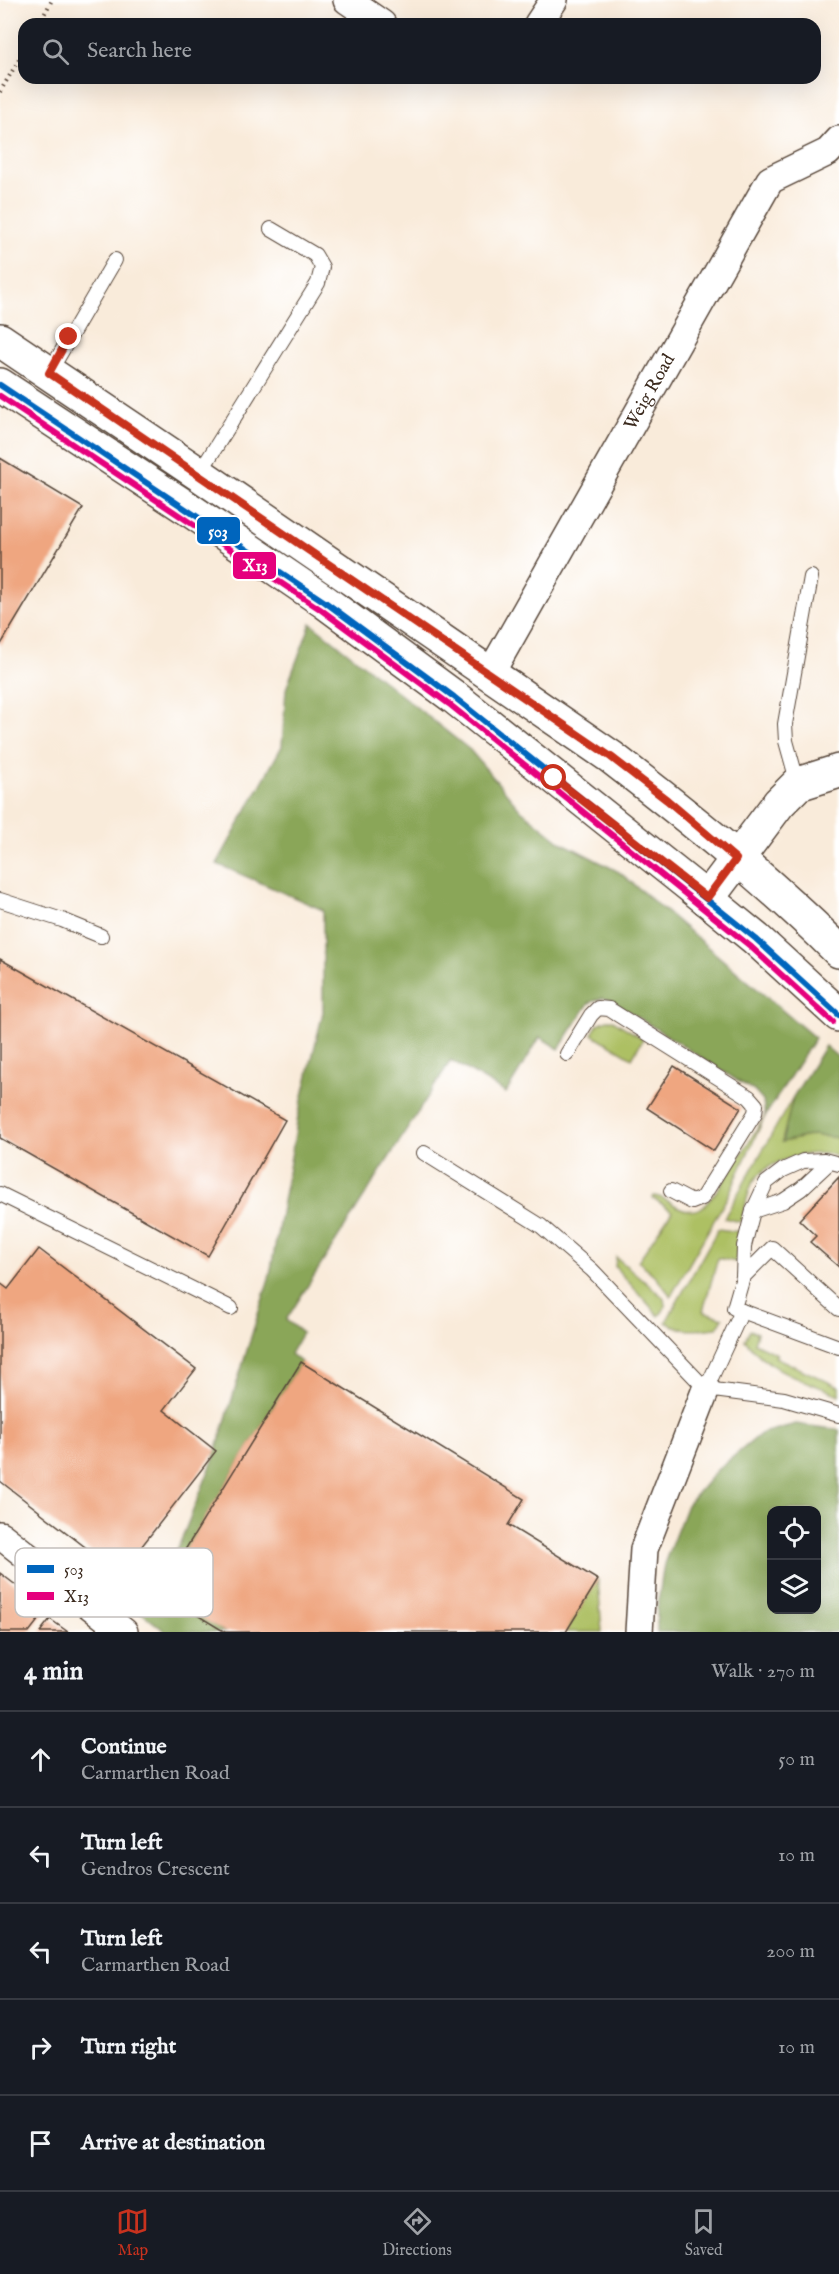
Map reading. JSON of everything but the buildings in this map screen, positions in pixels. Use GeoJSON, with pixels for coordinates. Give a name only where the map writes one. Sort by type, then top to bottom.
{"type":"FeatureCollection","features":[{"type":"Feature","properties":{"kind":"main road"},"geometry":{"type":"LineString","coordinates":[[0,340],[611,757],[667,800],[790,903],[839,951]]}},
{"type":"Feature","properties":{"kind":"main road"},"geometry":{"type":"LineString","coordinates":[[0,385],[194,512],[325,602],[454,697],[707,898],[756,939],[839,1015]]}},
{"type":"Feature","properties":{"kind":"main road"},"geometry":{"type":"LineString","coordinates":[[707,898],[779,803],[798,784],[839,771]]}},
{"type":"Feature","properties":{"kind":"street"},"geometry":{"type":"LineString","coordinates":[[346,0],[373,18]]}},
{"type":"Feature","properties":{"kind":"street"},"geometry":{"type":"LineString","coordinates":[[542,18],[554,0]]}},
{"type":"Feature","properties":{"kind":"street","name":"Weig Road"},"geometry":{"type":"LineString","coordinates":[[490,674],[770,180],[835,150]]}},
{"type":"Feature","properties":{"kind":"street"},"geometry":{"type":"LineString","coordinates":[[639,1632],[644,1549],[706,1389]]}},
{"type":"Feature","properties":{"kind":"street"},"geometry":{"type":"LineString","coordinates":[[0,1535],[17,1548]]}},
{"type":"Feature","properties":{"kind":"street"},"geometry":{"type":"LineString","coordinates":[[105,1617],[124,1632]]}},
{"type":"Feature","properties":{"kind":"lane"},"geometry":{"type":"LineString","coordinates":[[199,474],[318,283],[322,267],[315,255],[271,230]]}},
{"type":"Feature","properties":{"kind":"lane"},"geometry":{"type":"LineString","coordinates":[[49,373],[115,260]]}},
{"type":"Feature","properties":{"kind":"lane"},"geometry":{"type":"LineString","coordinates":[[798,784],[786,741],[786,724],[811,577]]}},
{"type":"Feature","properties":{"kind":"lane"},"geometry":{"type":"LineString","coordinates":[[0,900],[62,920],[100,936]]}},
{"type":"Feature","properties":{"kind":"lane"},"geometry":{"type":"LineString","coordinates":[[570,1049],[591,1015],[598,1008],[609,1009],[749,1097],[756,1105],[755,1113],[702,1198],[692,1202],[671,1191]]}},
{"type":"Feature","properties":{"kind":"lane"},"geometry":{"type":"LineString","coordinates":[[424,1153],[541,1226],[592,1270],[706,1389],[784,1399],[839,1415]]}},
{"type":"Feature","properties":{"kind":"lane"},"geometry":{"type":"LineString","coordinates":[[834,1163],[824,1160],[803,1161],[783,1170],[766,1183],[753,1210],[744,1245],[743,1277],[734,1308],[839,1347]]}},
{"type":"Feature","properties":{"kind":"lane"},"geometry":{"type":"LineString","coordinates":[[753,1210],[783,1201],[834,1163]]}},
{"type":"Feature","properties":{"kind":"lane"},"geometry":{"type":"LineString","coordinates":[[0,1194],[231,1308]]}},
{"type":"Feature","properties":{"kind":"lane"},"geometry":{"type":"LineString","coordinates":[[743,1277],[772,1248],[839,1309]]}},
{"type":"Feature","properties":{"kind":"lane"},"geometry":{"type":"LineString","coordinates":[[706,1389],[742,1311]]}},
{"type":"Feature","properties":{"kind":"path"},"geometry":{"type":"LineString","coordinates":[[42,18],[52,0]]}},
{"type":"Feature","properties":{"kind":"path"},"geometry":{"type":"LineString","coordinates":[[0,92],[18,61]]}},
{"type":"Feature","properties":{"kind":"green space"},"geometry":{"type":"Polygon","coordinates":[[[311,623],[470,750],[521,810],[561,842],[619,872],[815,1038],[765,1116],[763,1101],[754,1091],[611,1000],[602,998],[589,1003],[559,1049],[540,1037],[506,1093],[451,1060],[286,1320],[302,1333],[290,1354],[301,1362],[186,1548],[177,1548],[214,1458],[270,1275],[298,1117],[323,1012],[323,910],[217,864],[282,746],[286,689],[311,623]]]}},
{"type":"Feature","properties":{"kind":"green space"},"geometry":{"type":"Polygon","coordinates":[[[613,1020],[643,1039],[632,1058],[592,1034],[598,1024],[613,1020]]]}},
{"type":"Feature","properties":{"kind":"green space"},"geometry":{"type":"Polygon","coordinates":[[[825,1046],[839,1058],[839,1138],[813,1135],[782,1142],[793,1097],[825,1046]]]}},
{"type":"Feature","properties":{"kind":"green space"},"geometry":{"type":"Polygon","coordinates":[[[793,1097],[782,1142],[813,1135],[839,1138],[839,1157],[818,1153],[780,1161],[760,1174],[753,1182],[741,1222],[724,1218],[793,1097]]]}},
{"type":"Feature","properties":{"kind":"green space"},"geometry":{"type":"Polygon","coordinates":[[[765,1116],[728,1196],[671,1296],[655,1276],[638,1261],[672,1211],[653,1198],[654,1196],[663,1198],[683,1209],[701,1208],[725,1180],[765,1116]]]}},
{"type":"Feature","properties":{"kind":"green space"},"geometry":{"type":"Polygon","coordinates":[[[718,1229],[740,1232],[736,1262],[718,1258],[703,1311],[723,1318],[717,1328],[691,1330],[666,1322],[718,1229]]]}},
{"type":"Feature","properties":{"kind":"green space"},"geometry":{"type":"Polygon","coordinates":[[[616,1257],[663,1297],[665,1307],[659,1316],[615,1267],[616,1257]]]}},
{"type":"Feature","properties":{"kind":"green space"},"geometry":{"type":"Polygon","coordinates":[[[750,1330],[757,1333],[754,1343],[777,1354],[775,1357],[839,1387],[839,1395],[788,1374],[764,1360],[745,1340],[750,1330]]]}},
{"type":"Feature","properties":{"kind":"green space"},"geometry":{"type":"Polygon","coordinates":[[[796,1424],[839,1430],[839,1632],[657,1632],[657,1609],[664,1564],[687,1505],[717,1470],[762,1433],[796,1424]]]}},
{"type":"Feature","properties":{"kind":"green space"},"geometry":{"type":"Polygon","coordinates":[[[598,1580],[602,1632],[566,1632],[598,1580]]]}},
{"type":"Feature","properties":{"kind":"green space"},"geometry":{"type":"Polygon","coordinates":[[[147,1617],[201,1617],[225,1632],[166,1632],[147,1617]]]}},
{"type":"Feature","properties":{"kind":"transit line","name":"503"},"geometry":{"type":"LineString","coordinates":[[0,385],[325,602],[454,697],[756,939],[839,1015]]}},
{"type":"Feature","properties":{"kind":"transit line","name":"X13"},"geometry":{"type":"LineString","coordinates":[[0,396],[320,609],[449,704],[750,946],[833,1022]]}},
{"type":"Feature","properties":{"kind":"route"},"geometry":{"type":"LineString","coordinates":[[69,337],[49,373],[611,757],[667,800],[736,859],[707,898],[554,778]]}}]}
